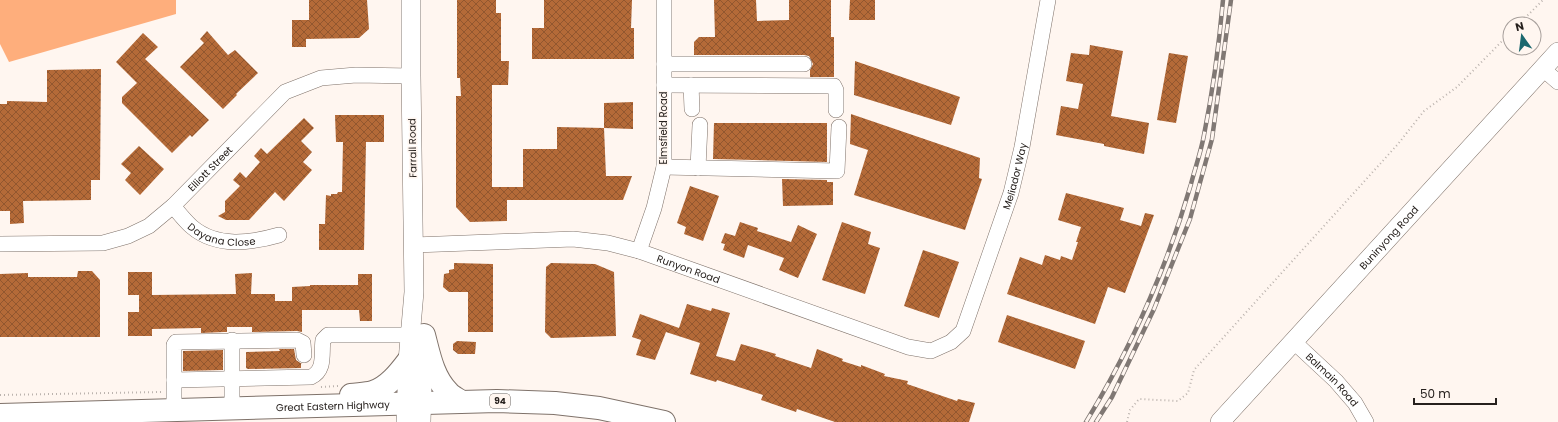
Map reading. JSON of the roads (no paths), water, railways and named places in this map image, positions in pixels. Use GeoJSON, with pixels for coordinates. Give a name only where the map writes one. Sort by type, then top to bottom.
{"type":"FeatureCollection","features":[{"type":"Feature","properties":{"kind":"highway"},"geometry":{"type":"LineString","coordinates":[[417,335],[439,379],[448,392],[460,401]]}},
{"type":"Feature","properties":{"kind":"highway"},"geometry":{"type":"LineString","coordinates":[[297,405],[332,397],[373,392],[387,384],[408,361]]}},
{"type":"Feature","properties":{"kind":"highway","name":"Great Eastern Highway"},"geometry":{"type":"LineString","coordinates":[[0,415],[174,411],[297,405],[414,412],[460,401],[497,401],[555,403],[599,408],[664,422]]}},
{"type":"Feature","properties":{"kind":"main road","name":"Farrall Road"},"geometry":{"type":"LineString","coordinates":[[411,0],[414,296],[417,335],[414,412]]}},
{"type":"Feature","properties":{"kind":"main road","name":"Buninyong Road"},"geometry":{"type":"LineString","coordinates":[[1220,422],[1558,52]]}},
{"type":"Feature","properties":{"kind":"main road","name":"Farrall Road"},"geometry":{"type":"LineString","coordinates":[[414,412],[408,361],[417,335]]}},
{"type":"Feature","properties":{"kind":"street","name":"Elmsfield Road"},"geometry":{"type":"LineString","coordinates":[[639,251],[654,208],[664,167],[664,0]]}},
{"type":"Feature","properties":{"kind":"street","name":"Meliador Way"},"geometry":{"type":"LineString","coordinates":[[951,342],[963,331],[1011,193],[1022,147],[1048,0]]}},
{"type":"Feature","properties":{"kind":"street"},"geometry":{"type":"LineString","coordinates":[[664,64],[804,64]]}},
{"type":"Feature","properties":{"kind":"street"},"geometry":{"type":"LineString","coordinates":[[1543,69],[1558,82]]}},
{"type":"Feature","properties":{"kind":"street","name":"Elliott Street"},"geometry":{"type":"LineString","coordinates":[[0,244],[103,243],[128,236],[149,226],[173,206],[285,92],[321,78],[356,75],[411,76]]}},
{"type":"Feature","properties":{"kind":"street"},"geometry":{"type":"LineString","coordinates":[[664,85],[834,86],[836,90],[836,110]]}},
{"type":"Feature","properties":{"kind":"street"},"geometry":{"type":"LineString","coordinates":[[691,85],[692,109]]}},
{"type":"Feature","properties":{"kind":"street"},"geometry":{"type":"LineString","coordinates":[[698,168],[700,125]]}},
{"type":"Feature","properties":{"kind":"street"},"geometry":{"type":"LineString","coordinates":[[664,167],[837,171],[839,127]]}},
{"type":"Feature","properties":{"kind":"street","name":"Dayana Close"},"geometry":{"type":"LineString","coordinates":[[173,206],[193,228],[213,239],[234,242],[257,241],[279,234]]}},
{"type":"Feature","properties":{"kind":"street","name":"Runyon Road"},"geometry":{"type":"LineString","coordinates":[[414,245],[572,239],[608,243],[639,251],[908,347],[931,351],[951,342]]}},
{"type":"Feature","properties":{"kind":"street"},"geometry":{"type":"LineString","coordinates":[[174,380],[232,379],[307,371],[314,376],[320,370],[323,340],[328,335],[417,335]]}},
{"type":"Feature","properties":{"kind":"street"},"geometry":{"type":"LineString","coordinates":[[232,340],[232,409]]}},
{"type":"Feature","properties":{"kind":"street"},"geometry":{"type":"LineString","coordinates":[[174,411],[175,343],[178,341],[297,340],[303,343],[307,371]]}},
{"type":"Feature","properties":{"kind":"street","name":"Balmain Road"},"geometry":{"type":"LineString","coordinates":[[1293,341],[1340,386],[1355,403],[1366,422]]}},
{"type":"Feature","properties":{"kind":"railway"},"geometry":{"type":"LineString","coordinates":[[1086,422],[1133,336],[1171,246],[1200,154],[1215,68],[1223,0]]}},
{"type":"Feature","properties":{"kind":"railway"},"geometry":{"type":"LineString","coordinates":[[1096,422],[1112,397],[1154,309],[1190,219],[1212,139],[1231,0]]}}]}
